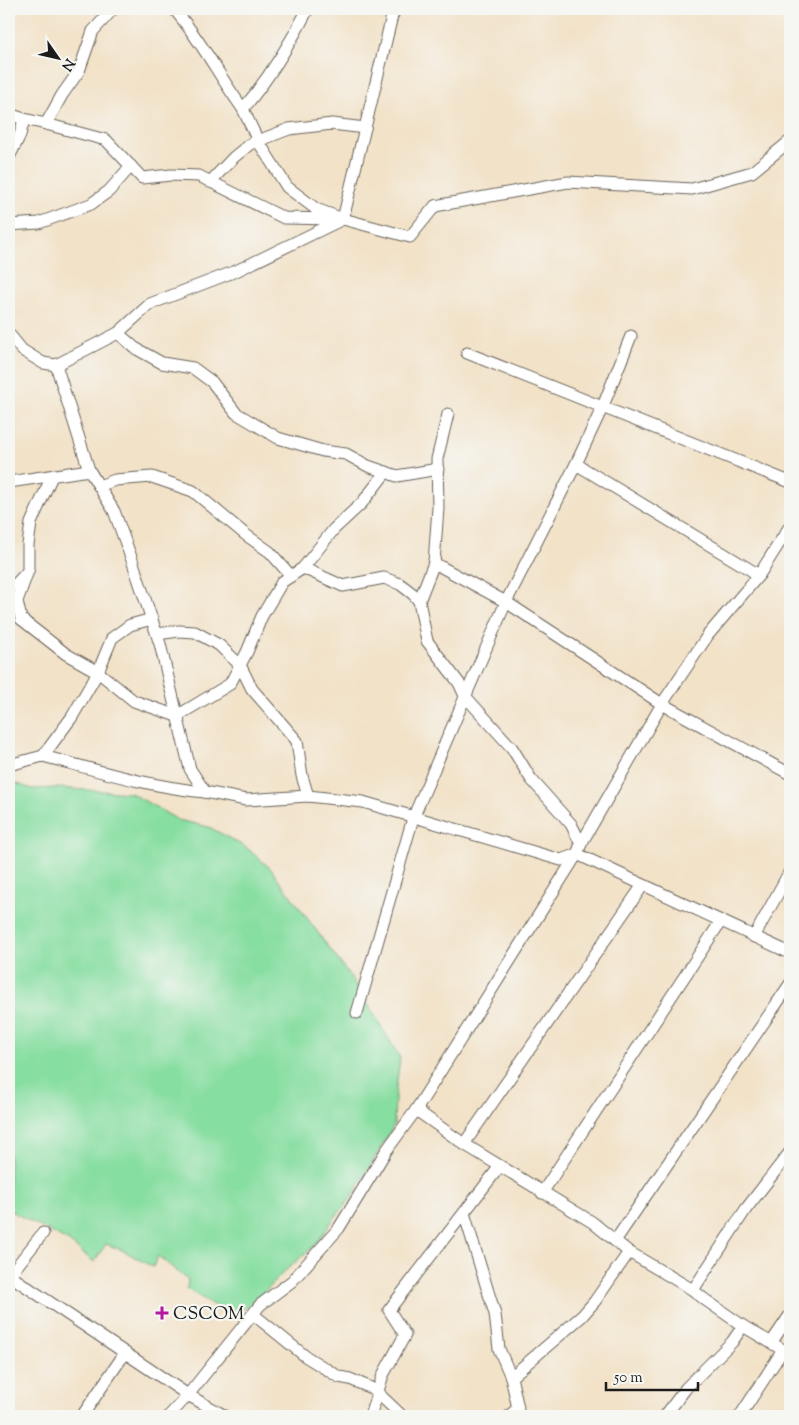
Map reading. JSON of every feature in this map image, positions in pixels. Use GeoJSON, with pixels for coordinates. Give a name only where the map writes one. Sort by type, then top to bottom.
{"type":"FeatureCollection","features":[{"type":"Feature","properties":{"kind":"street"},"geometry":{"type":"LineString","coordinates":[[46,124],[62,95],[80,71],[93,31],[113,9]]}},
{"type":"Feature","properties":{"kind":"street"},"geometry":{"type":"LineString","coordinates":[[174,9],[203,46],[221,79],[243,109],[258,141],[287,187],[316,209],[343,219],[410,237],[435,206],[568,182],[692,189],[752,172],[790,141]]}},
{"type":"Feature","properties":{"kind":"street"},"geometry":{"type":"LineString","coordinates":[[243,109],[280,58],[308,9]]}},
{"type":"Feature","properties":{"kind":"street"},"geometry":{"type":"LineString","coordinates":[[343,219],[392,16],[396,9]]}},
{"type":"Feature","properties":{"kind":"street"},"geometry":{"type":"LineString","coordinates":[[9,114],[106,140],[142,178],[170,175],[199,176],[284,218],[343,219]]}},
{"type":"Feature","properties":{"kind":"street"},"geometry":{"type":"LineString","coordinates":[[9,158],[20,135],[24,119]]}},
{"type":"Feature","properties":{"kind":"street"},"geometry":{"type":"LineString","coordinates":[[210,182],[234,157],[250,144],[289,129],[332,124],[365,128]]}},
{"type":"Feature","properties":{"kind":"street"},"geometry":{"type":"LineString","coordinates":[[9,225],[39,222],[90,204],[109,191],[131,166]]}},
{"type":"Feature","properties":{"kind":"street"},"geometry":{"type":"LineString","coordinates":[[9,334],[22,350],[43,363],[56,365],[118,333],[150,304],[236,271],[343,219]]}},
{"type":"Feature","properties":{"kind":"street"},"geometry":{"type":"LineString","coordinates":[[118,333],[135,348],[162,363],[193,368],[212,382],[236,413],[278,438],[318,450],[346,454],[368,466],[397,476],[438,469]]}},
{"type":"Feature","properties":{"kind":"street"},"geometry":{"type":"LineString","coordinates":[[357,1013],[413,818],[506,602],[576,464],[631,336]]}},
{"type":"Feature","properties":{"kind":"street"},"geometry":{"type":"LineString","coordinates":[[467,353],[790,482]]}},
{"type":"Feature","properties":{"kind":"street"},"geometry":{"type":"LineString","coordinates":[[56,365],[89,470],[114,511],[152,619],[190,769],[205,792]]}},
{"type":"Feature","properties":{"kind":"street"},"geometry":{"type":"LineString","coordinates":[[448,414],[437,459],[438,508],[434,562],[419,601],[427,641],[459,683],[465,696],[512,748],[531,779],[571,824],[579,849],[643,884],[790,953]]}},
{"type":"Feature","properties":{"kind":"street"},"geometry":{"type":"LineString","coordinates":[[576,464],[759,575]]}},
{"type":"Feature","properties":{"kind":"street"},"geometry":{"type":"LineString","coordinates":[[9,482],[89,470]]}},
{"type":"Feature","properties":{"kind":"street"},"geometry":{"type":"LineString","coordinates":[[177,716],[230,684],[262,616],[282,582],[303,568],[334,529],[362,502],[386,472]]}},
{"type":"Feature","properties":{"kind":"street"},"geometry":{"type":"LineString","coordinates":[[52,476],[31,523],[28,545],[28,570],[17,601],[21,619],[66,654],[98,672],[134,701],[177,716]]}},
{"type":"Feature","properties":{"kind":"street"},"geometry":{"type":"LineString","coordinates":[[99,486],[115,480],[152,477],[193,491],[246,535],[270,552],[291,576]]}},
{"type":"Feature","properties":{"kind":"street"},"geometry":{"type":"LineString","coordinates":[[169,1416],[260,1305],[292,1281],[340,1228],[386,1151],[416,1110],[579,849],[662,704],[708,635],[759,575],[790,526]]}},
{"type":"Feature","properties":{"kind":"street"},"geometry":{"type":"LineString","coordinates":[[434,562],[506,602],[662,704],[790,774]]}},
{"type":"Feature","properties":{"kind":"street"},"geometry":{"type":"LineString","coordinates":[[303,568],[344,586],[384,578],[400,584],[419,601]]}},
{"type":"Feature","properties":{"kind":"street"},"geometry":{"type":"LineString","coordinates":[[9,587],[14,586],[28,570]]}},
{"type":"Feature","properties":{"kind":"street"},"geometry":{"type":"LineString","coordinates":[[43,756],[72,717],[98,672],[112,638],[130,625],[152,619]]}},
{"type":"Feature","properties":{"kind":"street"},"geometry":{"type":"LineString","coordinates":[[157,634],[179,631],[195,632],[219,645],[240,665],[252,688],[297,741],[302,776],[308,796]]}},
{"type":"Feature","properties":{"kind":"street"},"geometry":{"type":"LineString","coordinates":[[9,765],[43,756],[117,776],[246,800],[308,796],[363,802],[561,860],[579,849]]}},
{"type":"Feature","properties":{"kind":"street"},"geometry":{"type":"LineString","coordinates":[[754,937],[790,871]]}},
{"type":"Feature","properties":{"kind":"street"},"geometry":{"type":"LineString","coordinates":[[464,1144],[643,884]]}},
{"type":"Feature","properties":{"kind":"street"},"geometry":{"type":"LineString","coordinates":[[542,1193],[720,921]]}},
{"type":"Feature","properties":{"kind":"street"},"geometry":{"type":"LineString","coordinates":[[615,1241],[790,984]]}},
{"type":"Feature","properties":{"kind":"street"},"geometry":{"type":"LineString","coordinates":[[416,1110],[464,1144],[592,1222],[629,1252],[693,1290],[743,1326],[787,1352],[740,1416]]}},
{"type":"Feature","properties":{"kind":"street"},"geometry":{"type":"LineString","coordinates":[[693,1290],[746,1209],[790,1152]]}},
{"type":"Feature","properties":{"kind":"street"},"geometry":{"type":"LineString","coordinates":[[370,1416],[383,1375],[405,1335],[388,1310],[500,1166]]}},
{"type":"Feature","properties":{"kind":"street"},"geometry":{"type":"LineString","coordinates":[[464,1213],[494,1314],[498,1349],[511,1377],[518,1408],[509,1416]]}},
{"type":"Feature","properties":{"kind":"street"},"geometry":{"type":"LineString","coordinates":[[43,1233],[9,1276],[188,1395],[225,1416]]}},
{"type":"Feature","properties":{"kind":"street"},"geometry":{"type":"LineString","coordinates":[[511,1377],[582,1316],[595,1301],[629,1252]]}},
{"type":"Feature","properties":{"kind":"street"},"geometry":{"type":"LineString","coordinates":[[253,1314],[305,1356],[338,1377],[350,1379],[378,1392],[402,1416]]}},
{"type":"Feature","properties":{"kind":"street"},"geometry":{"type":"LineString","coordinates":[[771,1342],[790,1315]]}},
{"type":"Feature","properties":{"kind":"street"},"geometry":{"type":"LineString","coordinates":[[665,1416],[686,1388],[732,1342],[743,1326]]}},
{"type":"Feature","properties":{"kind":"street"},"geometry":{"type":"LineString","coordinates":[[82,1416],[125,1353]]}},
{"type":"Feature","properties":{"kind":"green space"},"geometry":{"type":"Polygon","coordinates":[[[9,781],[32,789],[57,788],[131,793],[178,820],[209,827],[247,848],[271,869],[358,987],[400,1058],[395,1096],[394,1125],[352,1197],[316,1244],[230,1320],[215,1306],[187,1289],[188,1280],[158,1256],[153,1267],[124,1251],[106,1244],[94,1262],[69,1242],[9,1210],[9,781]]]}},
{"type":"Feature","properties":{"kind":"place","name":"CSCOM"},"geometry":{"type":"Point","coordinates":[162,1313]}}]}
